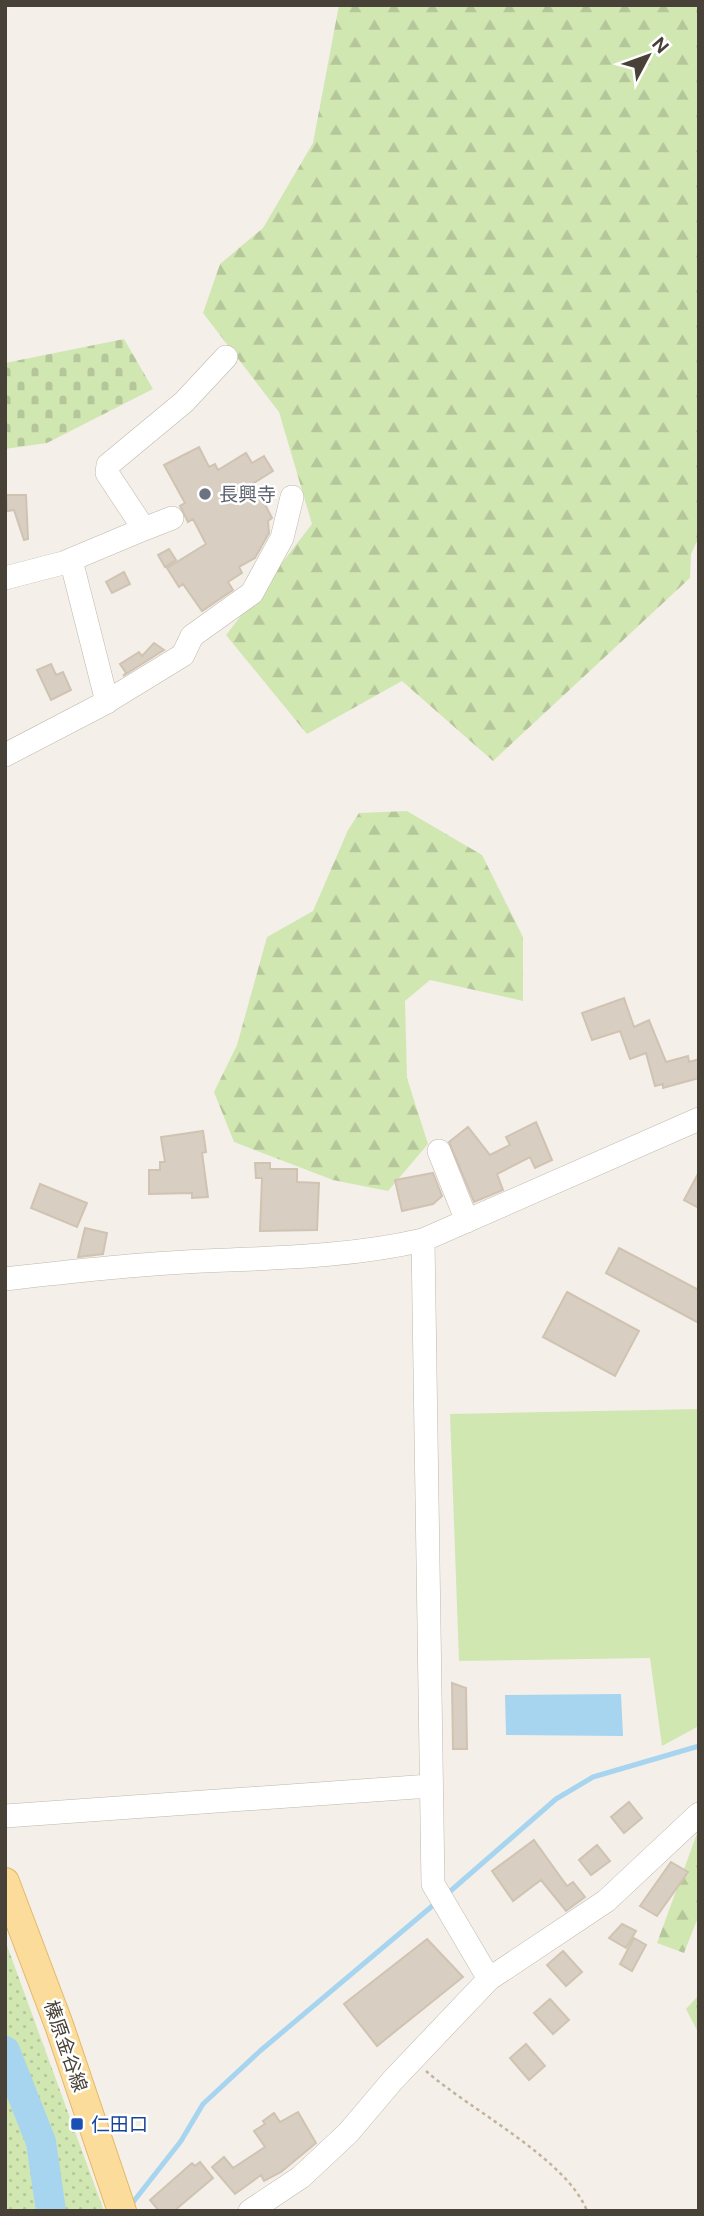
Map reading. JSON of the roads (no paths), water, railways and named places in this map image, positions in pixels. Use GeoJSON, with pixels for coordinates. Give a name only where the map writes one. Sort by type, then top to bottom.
{"type":"FeatureCollection","features":[{"type":"Feature","properties":{"kind":"main road","name":"榛原金谷線"},"geometry":{"type":"LineString","coordinates":[[5,1882],[59,2025],[121,2207]]}},
{"type":"Feature","properties":{"kind":"street"},"geometry":{"type":"LineString","coordinates":[[144,529],[107,473],[108,465],[184,402],[226,357]]}},
{"type":"Feature","properties":{"kind":"street"},"geometry":{"type":"LineString","coordinates":[[5,755],[107,702],[183,655],[192,636],[252,593],[282,538],[292,497]]}},
{"type":"Feature","properties":{"kind":"street"},"geometry":{"type":"LineString","coordinates":[[5,578],[71,560],[172,518]]}},
{"type":"Feature","properties":{"kind":"street"},"geometry":{"type":"LineString","coordinates":[[71,560],[107,702]]}},
{"type":"Feature","properties":{"kind":"street"},"geometry":{"type":"LineString","coordinates":[[5,1279],[177,1263],[352,1254],[423,1240],[699,1119]]}},
{"type":"Feature","properties":{"kind":"street"},"geometry":{"type":"LineString","coordinates":[[439,1151],[467,1221]]}},
{"type":"Feature","properties":{"kind":"street"},"geometry":{"type":"LineString","coordinates":[[423,1240],[430,1786],[436,1888],[489,1979]]}},
{"type":"Feature","properties":{"kind":"street"},"geometry":{"type":"LineString","coordinates":[[5,1816],[430,1786]]}},
{"type":"Feature","properties":{"kind":"street"},"geometry":{"type":"LineString","coordinates":[[250,2211],[301,2177],[348,2133],[489,1979],[606,1901],[699,1814]]}},
{"type":"Feature","properties":{"kind":"water"},"geometry":{"type":"Polygon","coordinates":[[[621,1694],[623,1736],[506,1735],[505,1695],[621,1694]]]}},
{"type":"Feature","properties":{"kind":"waterway"},"geometry":{"type":"LineString","coordinates":[[447,1894],[556,1799],[593,1777],[699,1746]]}},
{"type":"Feature","properties":{"kind":"waterway"},"geometry":{"type":"LineString","coordinates":[[130,2206],[181,2141],[203,2104],[260,2051],[437,1902]]}},
{"type":"Feature","properties":{"kind":"waterway"},"geometry":{"type":"LineString","coordinates":[[5,2051],[41,2142],[51,2211]]}},
{"type":"Feature","properties":{"kind":"place","name":"長興寺"},"geometry":{"type":"Point","coordinates":[205,494]}},
{"type":"Feature","properties":{"kind":"place","name":"仁田口"},"geometry":{"type":"Point","coordinates":[77,2124]}}]}
